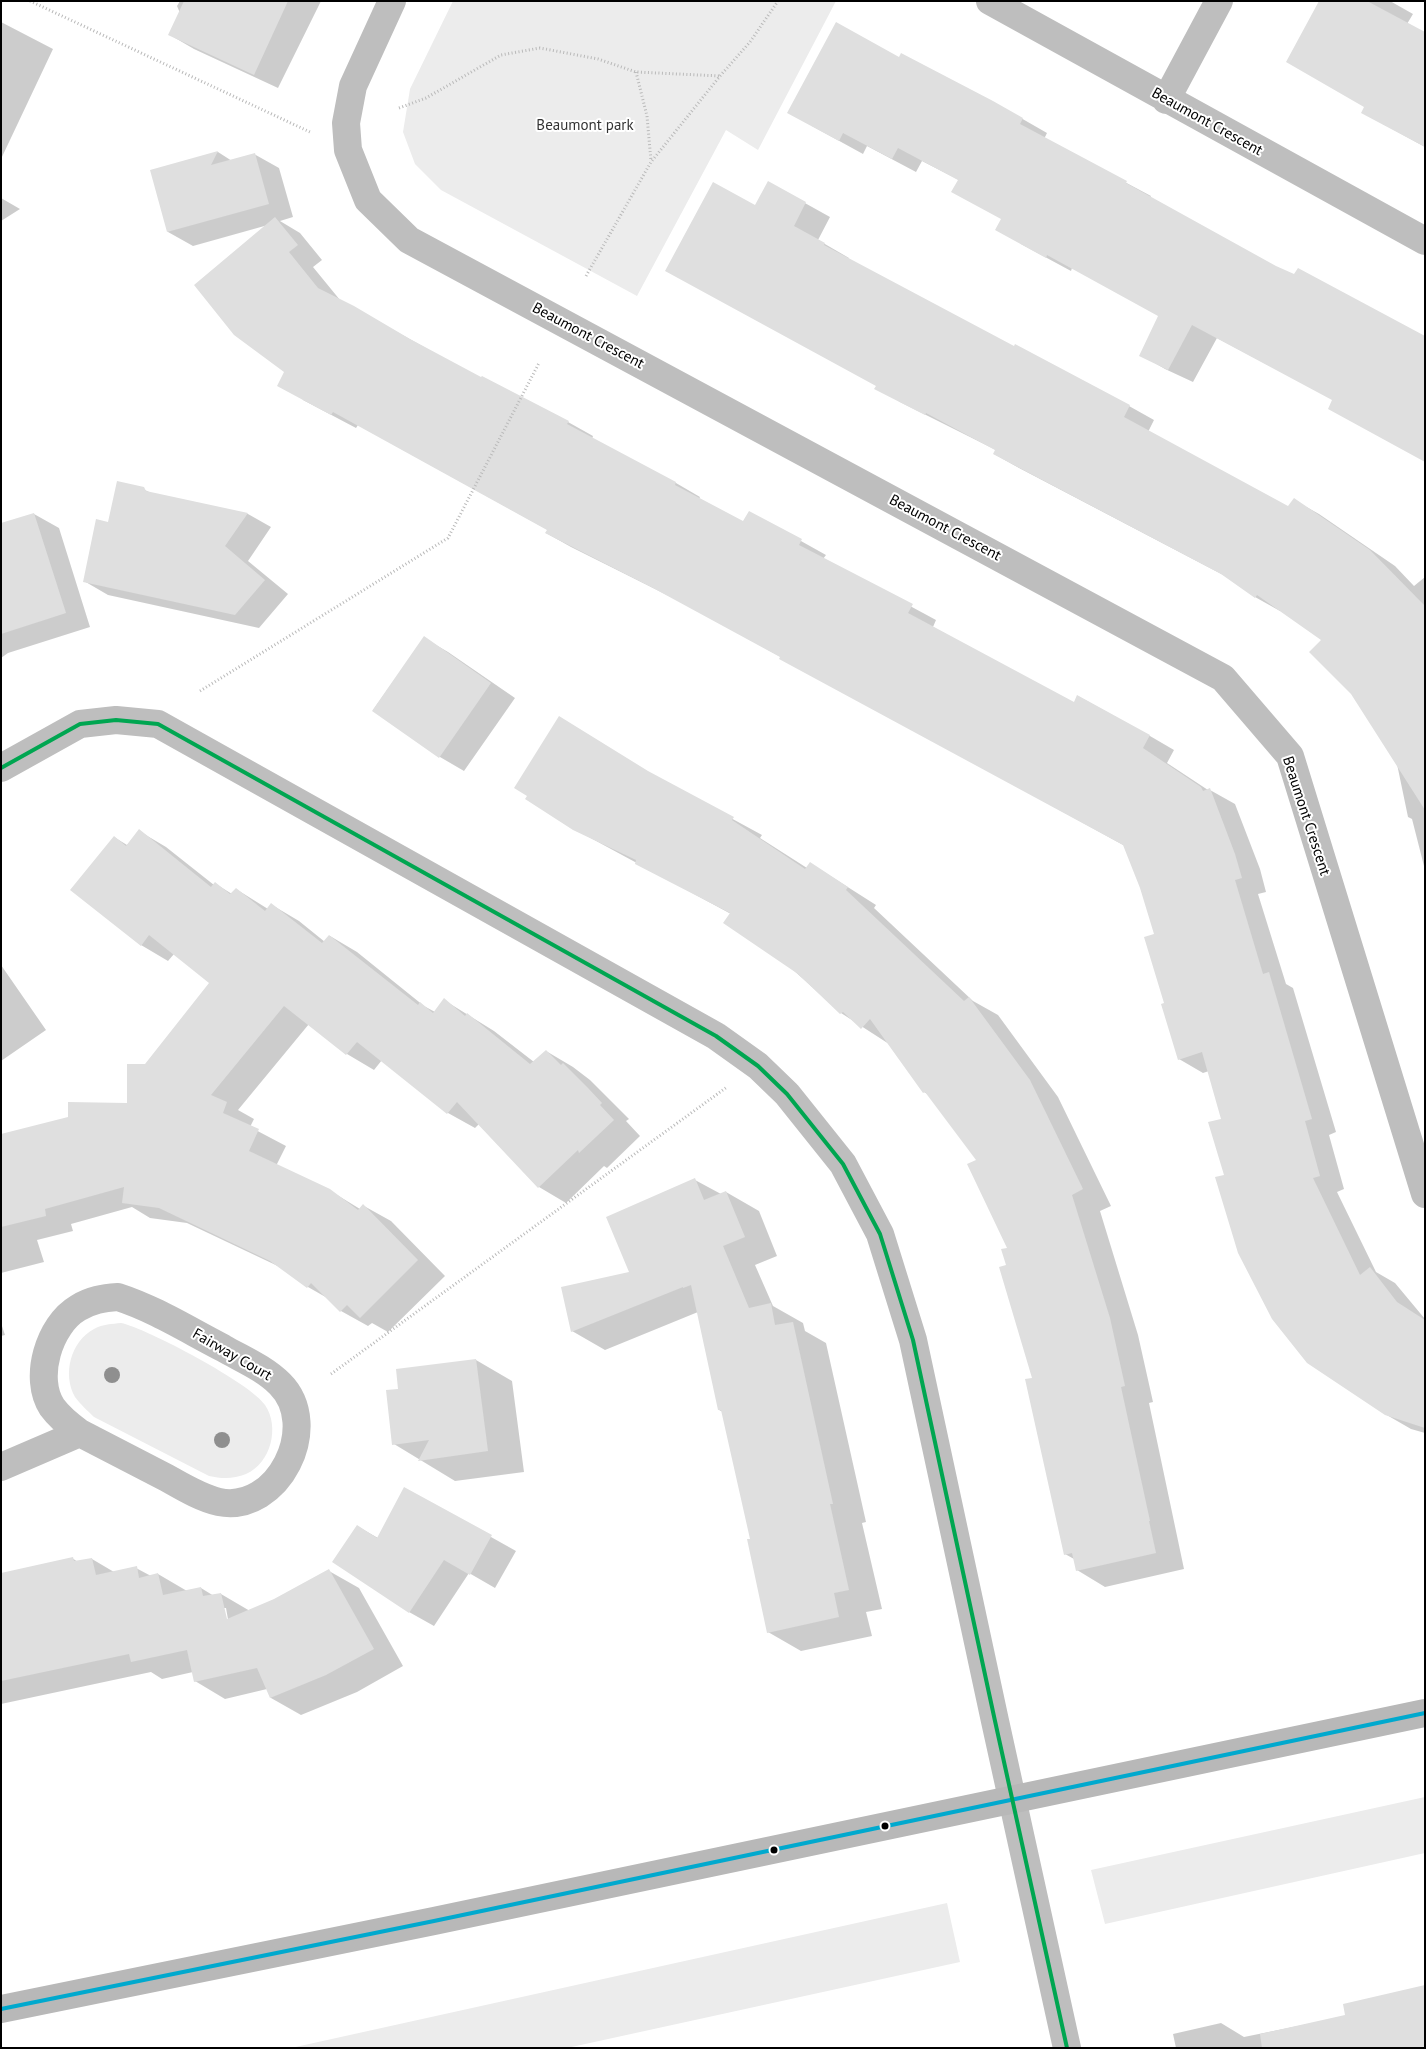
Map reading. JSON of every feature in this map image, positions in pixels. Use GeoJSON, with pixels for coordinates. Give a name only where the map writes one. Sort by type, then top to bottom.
{"type":"FeatureCollection","features":[{"type":"Feature","properties":{"kind":"main road"},"geometry":{"type":"LineString","coordinates":[[1,2008],[434,1921],[1425,1714]]}},
{"type":"Feature","properties":{"kind":"street","name":"Beaumont Crescent"},"geometry":{"type":"LineString","coordinates":[[392,1],[353,86],[346,123],[348,150],[368,200],[409,240],[1224,678],[1290,756],[1425,1194]]}},
{"type":"Feature","properties":{"kind":"street","name":"Beaumont Crescent"},"geometry":{"type":"LineString","coordinates":[[990,1],[1166,100],[1425,241]]}},
{"type":"Feature","properties":{"kind":"street"},"geometry":{"type":"LineString","coordinates":[[1166,100],[1219,1]]}},
{"type":"Feature","properties":{"kind":"street"},"geometry":{"type":"LineString","coordinates":[[1,768],[80,724],[116,720],[158,724],[716,1036],[758,1066],[787,1094],[843,1164],[880,1234],[913,1340],[1068,2048]]}},
{"type":"Feature","properties":{"kind":"street","name":"Fairway Court"},"geometry":{"type":"LineString","coordinates":[[118,1297],[153,1310],[264,1371],[281,1385],[294,1404],[297,1426],[294,1448],[285,1468],[275,1483],[258,1496],[240,1503],[219,1502],[198,1494],[80,1433],[62,1420],[51,1406],[45,1388],[44,1368],[50,1345],[62,1321],[77,1308],[96,1299],[118,1297]]}},
{"type":"Feature","properties":{"kind":"street"},"geometry":{"type":"LineString","coordinates":[[1,1467],[80,1433]]}},
{"type":"Feature","properties":{"kind":"path"},"geometry":{"type":"LineString","coordinates":[[30,1],[348,150]]}},
{"type":"Feature","properties":{"kind":"path"},"geometry":{"type":"LineString","coordinates":[[586,276],[651,162],[720,76],[750,42],[778,1]]}},
{"type":"Feature","properties":{"kind":"path"},"geometry":{"type":"LineString","coordinates":[[399,108],[426,98],[501,54],[540,48],[598,59],[636,72],[720,76]]}},
{"type":"Feature","properties":{"kind":"path"},"geometry":{"type":"LineString","coordinates":[[636,72],[647,116],[651,162]]}},
{"type":"Feature","properties":{"kind":"path"},"geometry":{"type":"LineString","coordinates":[[200,691],[448,538],[539,363]]}},
{"type":"Feature","properties":{"kind":"path"},"geometry":{"type":"LineString","coordinates":[[330,1374],[698,1107],[758,1066]]}},
{"type":"Feature","properties":{"kind":"green space","name":"Beaumont park"},"geometry":{"type":"Polygon","coordinates":[[[453,1],[836,1],[758,150],[726,130],[637,296],[441,190],[415,164],[403,132],[410,89],[453,1]]]}},
{"type":"Feature","properties":{"kind":"green space"},"geometry":{"type":"Polygon","coordinates":[[[121,1323],[152,1335],[198,1358],[241,1384],[265,1405],[270,1414],[272,1434],[267,1453],[255,1469],[232,1478],[209,1476],[94,1417],[79,1402],[71,1388],[69,1378],[69,1369],[74,1350],[86,1334],[94,1329],[104,1325],[121,1323]]]}},
{"type":"Feature","properties":{"kind":"green space"},"geometry":{"type":"Polygon","coordinates":[[[1425,1797],[1425,1853],[1105,1924],[1091,1870],[1425,1797]]]}},
{"type":"Feature","properties":{"kind":"green space"},"geometry":{"type":"Polygon","coordinates":[[[947,1903],[960,1962],[567,2048],[291,2048],[947,1903]]]}},
{"type":"Feature","properties":{"kind":"building"},"geometry":{"type":"Polygon","coordinates":[[[184,1],[288,1],[254,75],[168,35],[184,1]]]}},
{"type":"Feature","properties":{"kind":"building"},"geometry":{"type":"Polygon","coordinates":[[[1319,1],[1367,1],[1425,32],[1425,147],[1361,113],[1364,107],[1286,62],[1319,1]]]}},
{"type":"Feature","properties":{"kind":"building"},"geometry":{"type":"Polygon","coordinates":[[[836,22],[899,57],[901,53],[993,101],[1023,118],[1020,124],[1127,181],[1126,183],[1276,266],[1294,274],[1298,268],[1425,336],[1425,462],[1328,409],[1332,400],[1192,325],[1168,370],[1139,356],[1158,316],[1047,255],[1046,258],[995,230],[1001,219],[951,192],[958,180],[898,148],[892,159],[843,133],[839,141],[787,113],[836,22]]]}},
{"type":"Feature","properties":{"kind":"building"},"geometry":{"type":"Polygon","coordinates":[[[218,151],[211,165],[255,153],[269,204],[167,232],[150,170],[218,151]]]}},
{"type":"Feature","properties":{"kind":"building"},"geometry":{"type":"Polygon","coordinates":[[[768,181],[806,202],[794,226],[825,243],[824,245],[1130,405],[1124,417],[1288,506],[1294,498],[1370,550],[1425,606],[1425,810],[1351,694],[1309,652],[1321,640],[1257,595],[1255,598],[1221,574],[993,454],[995,450],[926,413],[925,415],[874,389],[876,386],[665,271],[713,182],[755,205],[768,181]]]}},
{"type":"Feature","properties":{"kind":"building"},"geometry":{"type":"Polygon","coordinates":[[[275,217],[298,245],[289,252],[318,288],[481,377],[569,421],[567,424],[676,482],[675,485],[743,521],[749,511],[802,539],[799,545],[913,604],[908,613],[1074,702],[1077,695],[1150,735],[1143,748],[1201,787],[1203,791],[1210,788],[1235,854],[1242,878],[1235,880],[1263,974],[1269,972],[1312,1119],[1305,1121],[1320,1176],[1313,1178],[1360,1275],[1370,1267],[1397,1302],[1425,1320],[1425,1428],[1385,1415],[1307,1363],[1272,1319],[1238,1253],[1215,1177],[1224,1175],[1208,1122],[1221,1119],[1202,1052],[1178,1060],[1161,1004],[1164,1003],[1144,937],[1154,934],[1140,888],[1123,845],[779,659],[780,657],[653,588],[545,533],[547,530],[333,412],[331,415],[277,386],[284,372],[234,335],[194,285],[275,217]]]}},
{"type":"Feature","properties":{"kind":"building"},"geometry":{"type":"Polygon","coordinates":[[[117,481],[144,487],[146,491],[248,513],[225,546],[265,580],[235,615],[83,582],[96,519],[108,522],[117,481]]]}},
{"type":"Feature","properties":{"kind":"building"},"geometry":{"type":"Polygon","coordinates":[[[34,513],[66,613],[1,634],[1,523],[34,513]]]}},
{"type":"Feature","properties":{"kind":"building"},"geometry":{"type":"Polygon","coordinates":[[[424,636],[491,683],[439,758],[372,711],[424,636]]]}},
{"type":"Feature","properties":{"kind":"building"},"geometry":{"type":"Polygon","coordinates":[[[559,716],[648,771],[734,817],[732,820],[805,869],[810,862],[848,887],[846,890],[964,1001],[969,997],[1030,1080],[1083,1189],[1072,1195],[1110,1318],[1125,1386],[1121,1387],[1156,1553],[1076,1571],[1072,1553],[1064,1555],[1025,1379],[1032,1378],[999,1267],[1006,1265],[1001,1249],[1007,1248],[967,1164],[976,1160],[925,1092],[923,1093],[870,1019],[861,1029],[843,1012],[840,1014],[798,974],[723,923],[730,913],[635,864],[636,860],[573,830],[525,799],[527,796],[514,788],[559,716]]]}},
{"type":"Feature","properties":{"kind":"building"},"geometry":{"type":"Polygon","coordinates":[[[139,829],[211,887],[215,882],[230,894],[236,888],[265,911],[271,903],[322,943],[329,935],[418,1005],[420,1002],[433,1013],[444,998],[465,1016],[467,1013],[530,1064],[546,1050],[561,1065],[563,1063],[588,1088],[614,1120],[579,1153],[578,1150],[538,1188],[457,1102],[447,1114],[357,1042],[346,1055],[284,1006],[211,1095],[227,1102],[223,1113],[259,1129],[249,1151],[330,1189],[358,1210],[363,1204],[418,1260],[360,1318],[347,1305],[340,1312],[311,1283],[307,1288],[270,1261],[159,1208],[122,1203],[124,1187],[45,1209],[46,1216],[1,1227],[1,1134],[68,1117],[68,1102],[127,1103],[127,1064],[145,1064],[209,983],[149,935],[141,946],[70,890],[114,836],[126,846],[139,829]]]}},
{"type":"Feature","properties":{"kind":"building"},"geometry":{"type":"Polygon","coordinates":[[[695,1178],[704,1200],[726,1191],[745,1237],[723,1246],[749,1308],[771,1303],[775,1325],[793,1322],[833,1504],[830,1504],[849,1590],[834,1593],[839,1617],[767,1633],[747,1539],[750,1539],[721,1410],[718,1410],[691,1285],[571,1332],[561,1287],[629,1272],[606,1217],[695,1178]]]}},
{"type":"Feature","properties":{"kind":"building"},"geometry":{"type":"Polygon","coordinates":[[[476,1359],[488,1451],[418,1461],[429,1440],[392,1445],[386,1390],[398,1389],[396,1369],[476,1359]]]}},
{"type":"Feature","properties":{"kind":"building"},"geometry":{"type":"Polygon","coordinates":[[[404,1487],[492,1535],[470,1575],[444,1560],[409,1613],[332,1562],[357,1525],[377,1538],[404,1487]]]}},
{"type":"Feature","properties":{"kind":"building"},"geometry":{"type":"Polygon","coordinates":[[[73,1557],[74,1561],[92,1558],[96,1575],[137,1566],[139,1578],[158,1573],[163,1595],[201,1587],[203,1596],[221,1593],[227,1619],[274,1599],[329,1569],[374,1649],[326,1675],[270,1698],[257,1668],[194,1682],[187,1650],[131,1662],[129,1654],[1,1681],[1,1573],[73,1557]]]}},
{"type":"Feature","properties":{"kind":"building"},"geometry":{"type":"Polygon","coordinates":[[[1425,1985],[1425,2048],[1262,2048],[1260,2034],[1345,2015],[1343,2004],[1425,1985]]]}},
{"type":"Feature","properties":{"kind":"transit line"},"geometry":{"type":"LineString","coordinates":[[1,768],[80,724],[116,720],[158,724],[716,1036],[758,1066],[787,1094],[843,1164],[880,1234],[913,1340],[1067,2048]]}},
{"type":"Feature","properties":{"kind":"transit line"},"geometry":{"type":"LineString","coordinates":[[1,2009],[434,1921],[1425,1713]]}}]}
